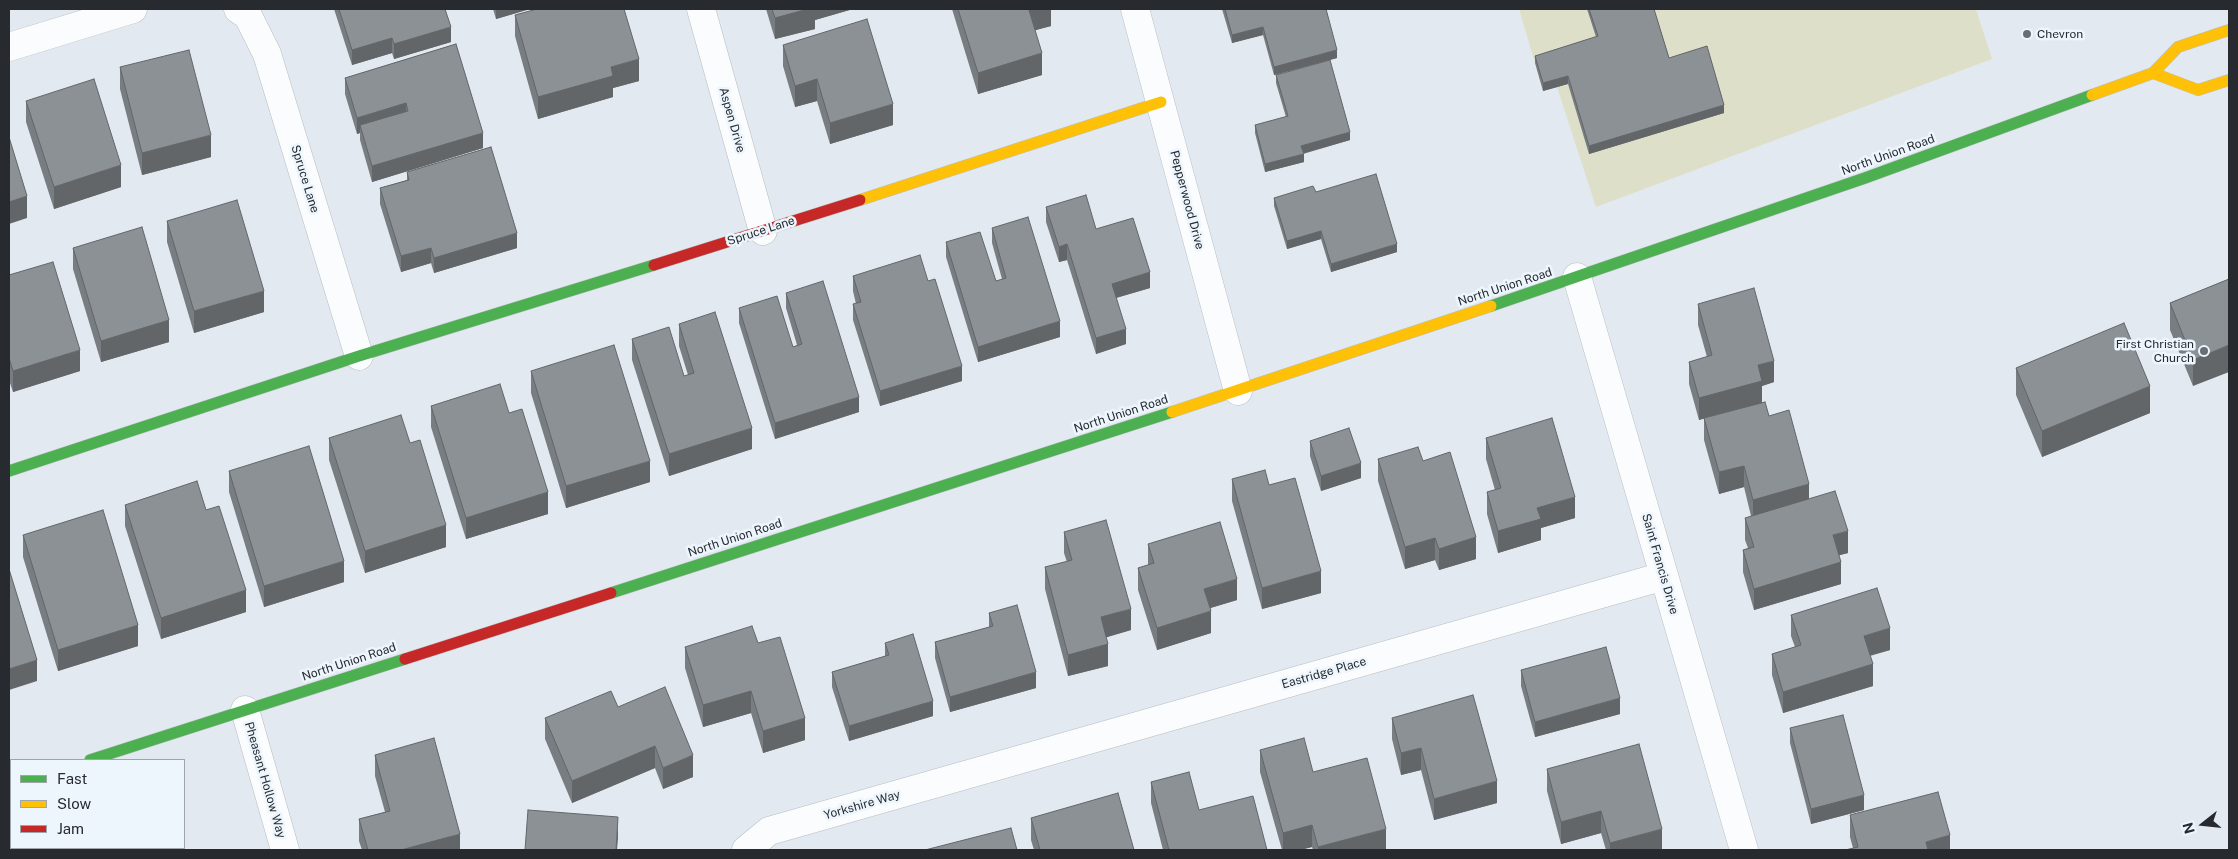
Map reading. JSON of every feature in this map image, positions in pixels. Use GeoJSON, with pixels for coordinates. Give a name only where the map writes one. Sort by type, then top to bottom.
{"type":"FeatureCollection","features":[{"type":"Feature","properties":{"kind":"street"},"geometry":{"type":"LineString","coordinates":[[9,47],[133,9]]}},
{"type":"Feature","properties":{"kind":"street","name":"Spruce Lane"},"geometry":{"type":"LineString","coordinates":[[238,9],[248,16],[267,54],[359,356]]}},
{"type":"Feature","properties":{"kind":"street","name":"Aspen Drive"},"geometry":{"type":"LineString","coordinates":[[701,9],[763,231]]}},
{"type":"Feature","properties":{"kind":"street","name":"Pepperwood Drive"},"geometry":{"type":"LineString","coordinates":[[1135,9],[1238,391]]}},
{"type":"Feature","properties":{"kind":"street","name":"North Union Road"},"geometry":{"type":"LineString","coordinates":[[93,759],[1238,391],[1577,277],[1865,178],[2153,73],[2178,47],[2229,30]]}},
{"type":"Feature","properties":{"kind":"street"},"geometry":{"type":"LineString","coordinates":[[2153,73],[2198,90],[2229,80]]}},
{"type":"Feature","properties":{"kind":"street","name":"Spruce Lane"},"geometry":{"type":"LineString","coordinates":[[9,471],[359,356],[763,231],[1161,102]]}},
{"type":"Feature","properties":{"kind":"street","name":"Saint Francis Drive"},"geometry":{"type":"LineString","coordinates":[[1577,277],[1744,850]]}},
{"type":"Feature","properties":{"kind":"street","name":"Eastridge Place"},"geometry":{"type":"LineString","coordinates":[[984,770],[1664,576]]}},
{"type":"Feature","properties":{"kind":"street","name":"Pheasant Hollow Way"},"geometry":{"type":"LineString","coordinates":[[245,710],[285,850]]}},
{"type":"Feature","properties":{"kind":"street","name":"Yorkshire Way"},"geometry":{"type":"LineString","coordinates":[[746,850],[769,831],[984,770]]}},
{"type":"Feature","properties":{"kind":"green space"},"geometry":{"type":"Polygon","coordinates":[[[1519,9],[1587,9],[1598,44],[1535,63],[1519,9]]]}},
{"type":"Feature","properties":{"kind":"green space"},"geometry":{"type":"Polygon","coordinates":[[[1652,9],[1976,9],[1992,59],[1596,207],[1557,87],[1669,66],[1652,9]]]}},
{"type":"Feature","properties":{"kind":"building"},"geometry":{"type":"Polygon","coordinates":[[[339,9],[445,9],[451,27],[394,44],[392,38],[352,50],[339,9]]]}},
{"type":"Feature","properties":{"kind":"building"},"geometry":{"type":"Polygon","coordinates":[[[537,9],[624,9],[639,59],[611,67],[613,76],[538,97],[515,15],[537,9]]]}},
{"type":"Feature","properties":{"kind":"building"},"geometry":{"type":"Polygon","coordinates":[[[772,9],[808,9],[775,18],[772,9]]]}},
{"type":"Feature","properties":{"kind":"building"},"geometry":{"type":"Polygon","coordinates":[[[958,9],[1035,9],[1029,10],[1042,53],[978,73],[958,9]]]}},
{"type":"Feature","properties":{"kind":"building"},"geometry":{"type":"Polygon","coordinates":[[[1225,9],[1326,9],[1337,50],[1274,67],[1263,27],[1232,35],[1225,9]]]}},
{"type":"Feature","properties":{"kind":"building"},"geometry":{"type":"Polygon","coordinates":[[[1589,9],[1654,9],[1669,58],[1707,46],[1724,105],[1589,146],[1568,76],[1543,83],[1535,56],[1598,36],[1589,9]]]}},
{"type":"Feature","properties":{"kind":"building"},"geometry":{"type":"Polygon","coordinates":[[[867,19],[893,104],[830,123],[817,79],[795,86],[783,45],[867,19]]]}},
{"type":"Feature","properties":{"kind":"building"},"geometry":{"type":"Polygon","coordinates":[[[456,44],[483,133],[372,166],[360,125],[408,111],[406,103],[357,118],[345,78],[456,44]]]}},
{"type":"Feature","properties":{"kind":"building"},"geometry":{"type":"Polygon","coordinates":[[[189,50],[211,135],[142,153],[120,67],[189,50]]]}},
{"type":"Feature","properties":{"kind":"building"},"geometry":{"type":"Polygon","coordinates":[[[1330,60],[1350,132],[1301,146],[1304,154],[1265,164],[1255,125],[1288,116],[1276,75],[1330,60]]]}},
{"type":"Feature","properties":{"kind":"building"},"geometry":{"type":"Polygon","coordinates":[[[94,79],[121,165],[54,187],[26,101],[94,79]]]}},
{"type":"Feature","properties":{"kind":"building"},"geometry":{"type":"Polygon","coordinates":[[[9,137],[27,196],[9,202],[9,137]]]}},
{"type":"Feature","properties":{"kind":"building"},"geometry":{"type":"Polygon","coordinates":[[[491,147],[517,233],[434,258],[431,248],[401,256],[380,188],[409,180],[407,172],[491,147]]]}},
{"type":"Feature","properties":{"kind":"building"},"geometry":{"type":"Polygon","coordinates":[[[1376,174],[1397,244],[1331,264],[1321,231],[1287,241],[1274,198],[1313,186],[1316,192],[1376,174]]]}},
{"type":"Feature","properties":{"kind":"building"},"geometry":{"type":"Polygon","coordinates":[[[1086,195],[1096,229],[1133,218],[1150,272],[1112,284],[1126,329],[1096,338],[1067,244],[1059,247],[1046,207],[1086,195]]]}},
{"type":"Feature","properties":{"kind":"building"},"geometry":{"type":"Polygon","coordinates":[[[237,200],[264,291],[194,311],[167,221],[237,200]]]}},
{"type":"Feature","properties":{"kind":"building"},"geometry":{"type":"Polygon","coordinates":[[[1028,217],[1060,321],[978,347],[946,242],[980,232],[996,281],[1006,278],[992,228],[1028,217]]]}},
{"type":"Feature","properties":{"kind":"building"},"geometry":{"type":"Polygon","coordinates":[[[142,227],[169,320],[101,341],[73,248],[142,227]]]}},
{"type":"Feature","properties":{"kind":"building"},"geometry":{"type":"Polygon","coordinates":[[[920,255],[928,281],[935,279],[962,366],[880,391],[853,304],[861,302],[853,276],[920,255]]]}},
{"type":"Feature","properties":{"kind":"building"},"geometry":{"type":"Polygon","coordinates":[[[53,262],[80,350],[13,371],[9,358],[9,275],[53,262]]]}},
{"type":"Feature","properties":{"kind":"building"},"geometry":{"type":"Polygon","coordinates":[[[2229,279],[2229,345],[2193,360],[2170,303],[2229,279]]]}},
{"type":"Feature","properties":{"kind":"building"},"geometry":{"type":"Polygon","coordinates":[[[823,281],[859,397],[775,423],[739,308],[777,296],[793,347],[802,344],[786,293],[823,281]]]}},
{"type":"Feature","properties":{"kind":"building"},"geometry":{"type":"Polygon","coordinates":[[[1754,288],[1774,361],[1758,365],[1762,381],[1699,398],[1689,362],[1712,355],[1698,304],[1754,288]]]}},
{"type":"Feature","properties":{"kind":"building"},"geometry":{"type":"Polygon","coordinates":[[[715,312],[752,428],[669,454],[632,339],[669,327],[684,376],[694,373],[679,324],[715,312]]]}},
{"type":"Feature","properties":{"kind":"building"},"geometry":{"type":"Polygon","coordinates":[[[2124,323],[2150,386],[2042,431],[2016,368],[2124,323]]]}},
{"type":"Feature","properties":{"kind":"building"},"geometry":{"type":"Polygon","coordinates":[[[614,345],[650,461],[566,486],[531,371],[614,345]]]}},
{"type":"Feature","properties":{"kind":"building"},"geometry":{"type":"Polygon","coordinates":[[[500,384],[509,413],[522,409],[548,492],[466,518],[431,406],[500,384]]]}},
{"type":"Feature","properties":{"kind":"building"},"geometry":{"type":"Polygon","coordinates":[[[1765,402],[1769,416],[1789,410],[1809,484],[1753,500],[1744,466],[1719,472],[1704,418],[1765,402]]]}},
{"type":"Feature","properties":{"kind":"building"},"geometry":{"type":"Polygon","coordinates":[[[401,415],[410,443],[420,440],[446,525],[365,551],[329,438],[401,415]]]}},
{"type":"Feature","properties":{"kind":"building"},"geometry":{"type":"Polygon","coordinates":[[[1552,418],[1575,497],[1537,508],[1541,519],[1498,531],[1487,492],[1501,488],[1486,438],[1552,418]]]}},
{"type":"Feature","properties":{"kind":"building"},"geometry":{"type":"Polygon","coordinates":[[[1349,428],[1361,463],[1321,476],[1310,441],[1349,428]]]}},
{"type":"Feature","properties":{"kind":"building"},"geometry":{"type":"Polygon","coordinates":[[[309,446],[344,561],[264,586],[229,471],[309,446]]]}},
{"type":"Feature","properties":{"kind":"building"},"geometry":{"type":"Polygon","coordinates":[[[1418,447],[1423,461],[1450,452],[1476,537],[1439,549],[1435,538],[1405,547],[1378,459],[1418,447]]]}},
{"type":"Feature","properties":{"kind":"building"},"geometry":{"type":"Polygon","coordinates":[[[1265,470],[1269,485],[1295,478],[1321,571],[1262,588],[1232,479],[1265,470]]]}},
{"type":"Feature","properties":{"kind":"building"},"geometry":{"type":"Polygon","coordinates":[[[197,481],[206,510],[219,506],[246,590],[161,618],[125,505],[197,481]]]}},
{"type":"Feature","properties":{"kind":"building"},"geometry":{"type":"Polygon","coordinates":[[[1835,491],[1848,531],[1833,535],[1841,562],[1754,589],[1743,550],[1754,547],[1745,518],[1835,491]]]}},
{"type":"Feature","properties":{"kind":"building"},"geometry":{"type":"Polygon","coordinates":[[[103,510],[138,625],[58,650],[23,535],[103,510]]]}},
{"type":"Feature","properties":{"kind":"building"},"geometry":{"type":"Polygon","coordinates":[[[1106,520],[1131,609],[1101,617],[1108,644],[1068,655],[1045,567],[1072,560],[1064,532],[1106,520]]]}},
{"type":"Feature","properties":{"kind":"building"},"geometry":{"type":"Polygon","coordinates":[[[1220,522],[1237,579],[1204,589],[1211,611],[1157,628],[1138,568],[1154,563],[1148,544],[1220,522]]]}},
{"type":"Feature","properties":{"kind":"building"},"geometry":{"type":"Polygon","coordinates":[[[9,569],[37,660],[9,669],[9,569]]]}},
{"type":"Feature","properties":{"kind":"building"},"geometry":{"type":"Polygon","coordinates":[[[1877,588],[1890,628],[1864,636],[1873,664],[1783,692],[1772,654],[1801,645],[1791,615],[1877,588]]]}},
{"type":"Feature","properties":{"kind":"building"},"geometry":{"type":"Polygon","coordinates":[[[1017,605],[1036,672],[950,697],[935,642],[993,626],[989,613],[1017,605]]]}},
{"type":"Feature","properties":{"kind":"building"},"geometry":{"type":"Polygon","coordinates":[[[752,626],[758,643],[780,637],[805,718],[763,731],[751,691],[703,705],[685,647],[752,626]]]}},
{"type":"Feature","properties":{"kind":"building"},"geometry":{"type":"Polygon","coordinates":[[[913,634],[933,701],[849,726],[832,672],[889,655],[885,643],[913,634]]]}},
{"type":"Feature","properties":{"kind":"building"},"geometry":{"type":"Polygon","coordinates":[[[1606,647],[1620,698],[1535,722],[1521,670],[1606,647]]]}},
{"type":"Feature","properties":{"kind":"building"},"geometry":{"type":"Polygon","coordinates":[[[665,687],[693,755],[663,768],[655,746],[572,781],[545,718],[611,691],[618,707],[665,687]]]}},
{"type":"Feature","properties":{"kind":"building"},"geometry":{"type":"Polygon","coordinates":[[[1473,695],[1497,781],[1434,799],[1421,748],[1401,753],[1392,718],[1473,695]]]}},
{"type":"Feature","properties":{"kind":"building"},"geometry":{"type":"Polygon","coordinates":[[[1843,715],[1864,795],[1811,809],[1790,728],[1843,715]]]}},
{"type":"Feature","properties":{"kind":"building"},"geometry":{"type":"Polygon","coordinates":[[[434,738],[460,834],[401,850],[368,850],[359,819],[390,811],[375,755],[434,738]]]}},
{"type":"Feature","properties":{"kind":"building"},"geometry":{"type":"Polygon","coordinates":[[[1304,738],[1313,772],[1367,758],[1386,829],[1318,847],[1312,825],[1283,833],[1260,750],[1304,738]]]}},
{"type":"Feature","properties":{"kind":"building"},"geometry":{"type":"Polygon","coordinates":[[[1639,744],[1662,829],[1610,843],[1601,811],[1561,822],[1547,769],[1639,744]]]}},
{"type":"Feature","properties":{"kind":"building"},"geometry":{"type":"Polygon","coordinates":[[[1189,772],[1199,810],[1253,796],[1267,850],[1169,850],[1151,782],[1189,772]]]}},
{"type":"Feature","properties":{"kind":"building"},"geometry":{"type":"Polygon","coordinates":[[[1938,792],[1950,835],[1926,842],[1928,850],[1845,850],[1858,847],[1850,815],[1938,792]]]}},
{"type":"Feature","properties":{"kind":"building"},"geometry":{"type":"Polygon","coordinates":[[[1118,793],[1134,850],[1040,850],[1031,818],[1118,793]]]}},
{"type":"Feature","properties":{"kind":"building"},"geometry":{"type":"Polygon","coordinates":[[[528,810],[618,817],[616,850],[525,850],[528,810]]]}},
{"type":"Feature","properties":{"kind":"building"},"geometry":{"type":"Polygon","coordinates":[[[1011,828],[1017,850],[925,850],[1011,828]]]}},
{"type":"Feature","properties":{"kind":"traffic: fast"},"geometry":{"type":"LineString","coordinates":[[1491,306],[1865,178],[2092,95]]}},
{"type":"Feature","properties":{"kind":"traffic: fast"},"geometry":{"type":"LineString","coordinates":[[9,471],[359,356],[654,265]]}},
{"type":"Feature","properties":{"kind":"traffic: fast"},"geometry":{"type":"LineString","coordinates":[[611,593],[1172,412]]}},
{"type":"Feature","properties":{"kind":"traffic: fast"},"geometry":{"type":"LineString","coordinates":[[93,759],[405,659]]}},
{"type":"Feature","properties":{"kind":"traffic: slow"},"geometry":{"type":"LineString","coordinates":[[2092,95],[2153,73],[2178,47],[2229,30]]}},
{"type":"Feature","properties":{"kind":"traffic: slow"},"geometry":{"type":"LineString","coordinates":[[2153,73],[2198,90],[2229,80]]}},
{"type":"Feature","properties":{"kind":"traffic: slow"},"geometry":{"type":"LineString","coordinates":[[860,200],[1161,102]]}},
{"type":"Feature","properties":{"kind":"traffic: slow"},"geometry":{"type":"LineString","coordinates":[[1172,412],[1491,306]]}},
{"type":"Feature","properties":{"kind":"traffic: jam"},"geometry":{"type":"LineString","coordinates":[[654,265],[860,200]]}},
{"type":"Feature","properties":{"kind":"traffic: jam"},"geometry":{"type":"LineString","coordinates":[[405,659],[611,593]]}},
{"type":"Feature","properties":{"kind":"place","name":"Chevron"},"geometry":{"type":"Point","coordinates":[2027,34]}},
{"type":"Feature","properties":{"kind":"place","name":"First Christian Church"},"geometry":{"type":"Point","coordinates":[2204,351]}}]}
